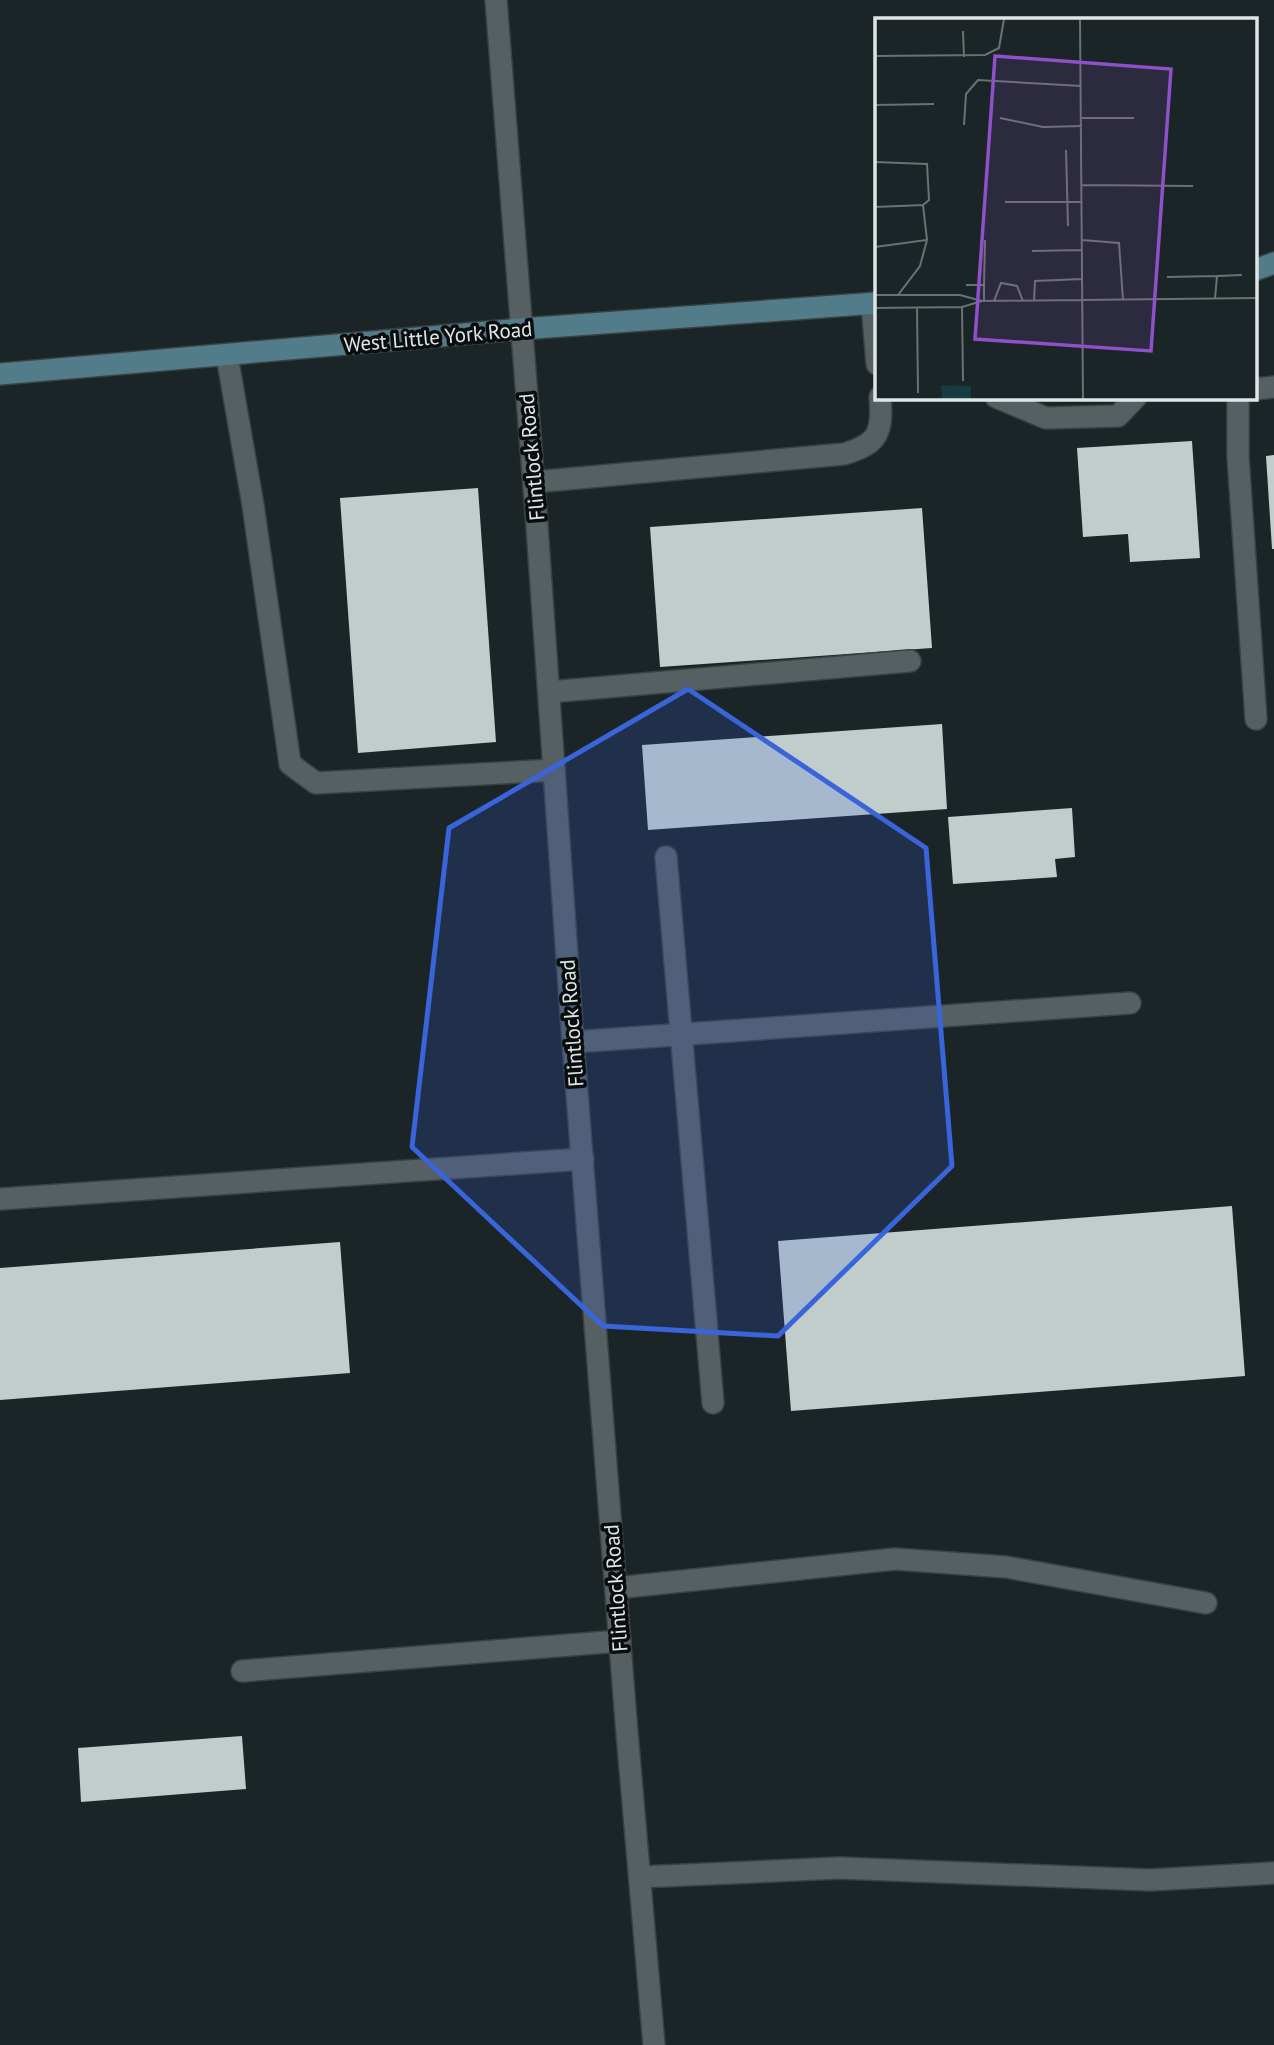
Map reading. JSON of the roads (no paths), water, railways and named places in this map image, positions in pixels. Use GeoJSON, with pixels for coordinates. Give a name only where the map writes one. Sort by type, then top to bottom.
{"type":"FeatureCollection","features":[{"type":"Feature","properties":{"kind":"main road"},"geometry":{"type":"LineString","coordinates":[[1256,270],[1274,263]]}},
{"type":"Feature","properties":{"kind":"main road"},"geometry":{"type":"LineString","coordinates":[[1256,278],[1274,282]]}},
{"type":"Feature","properties":{"kind":"main road","name":"West Little York Road"},"geometry":{"type":"LineString","coordinates":[[0,374],[521,329],[874,303]]}},
{"type":"Feature","properties":{"kind":"street","name":"Flintlock Road"},"geometry":{"type":"LineString","coordinates":[[496,0],[534,482],[573,1042],[654,2045]]}},
{"type":"Feature","properties":{"kind":"street"},"geometry":{"type":"LineString","coordinates":[[874,303],[875,323]]}},
{"type":"Feature","properties":{"kind":"street"},"geometry":{"type":"LineString","coordinates":[[227,356],[253,505],[290,764],[316,783],[554,769]]}},
{"type":"Feature","properties":{"kind":"street"},"geometry":{"type":"LineString","coordinates":[[1256,389],[1274,387]]}},
{"type":"Feature","properties":{"kind":"street"},"geometry":{"type":"LineString","coordinates":[[534,482],[844,454],[870,444],[877,436],[880,427],[880,399]]}},
{"type":"Feature","properties":{"kind":"street"},"geometry":{"type":"LineString","coordinates":[[1001,399],[1046,418],[1118,415],[1134,399]]}},
{"type":"Feature","properties":{"kind":"street"},"geometry":{"type":"LineString","coordinates":[[1238,399],[1238,457],[1256,719]]}},
{"type":"Feature","properties":{"kind":"street"},"geometry":{"type":"LineString","coordinates":[[549,692],[910,661]]}},
{"type":"Feature","properties":{"kind":"street"},"geometry":{"type":"LineString","coordinates":[[666,857],[713,1404]]}},
{"type":"Feature","properties":{"kind":"street"},"geometry":{"type":"LineString","coordinates":[[573,1042],[1130,1003]]}},
{"type":"Feature","properties":{"kind":"street"},"geometry":{"type":"LineString","coordinates":[[0,1199],[583,1159]]}},
{"type":"Feature","properties":{"kind":"street"},"geometry":{"type":"LineString","coordinates":[[616,1588],[895,1559],[1006,1567],[1206,1603]]}},
{"type":"Feature","properties":{"kind":"street"},"geometry":{"type":"LineString","coordinates":[[242,1671],[620,1641]]}},
{"type":"Feature","properties":{"kind":"street"},"geometry":{"type":"LineString","coordinates":[[640,1877],[839,1868],[1150,1880],[1274,1872]]}}]}
